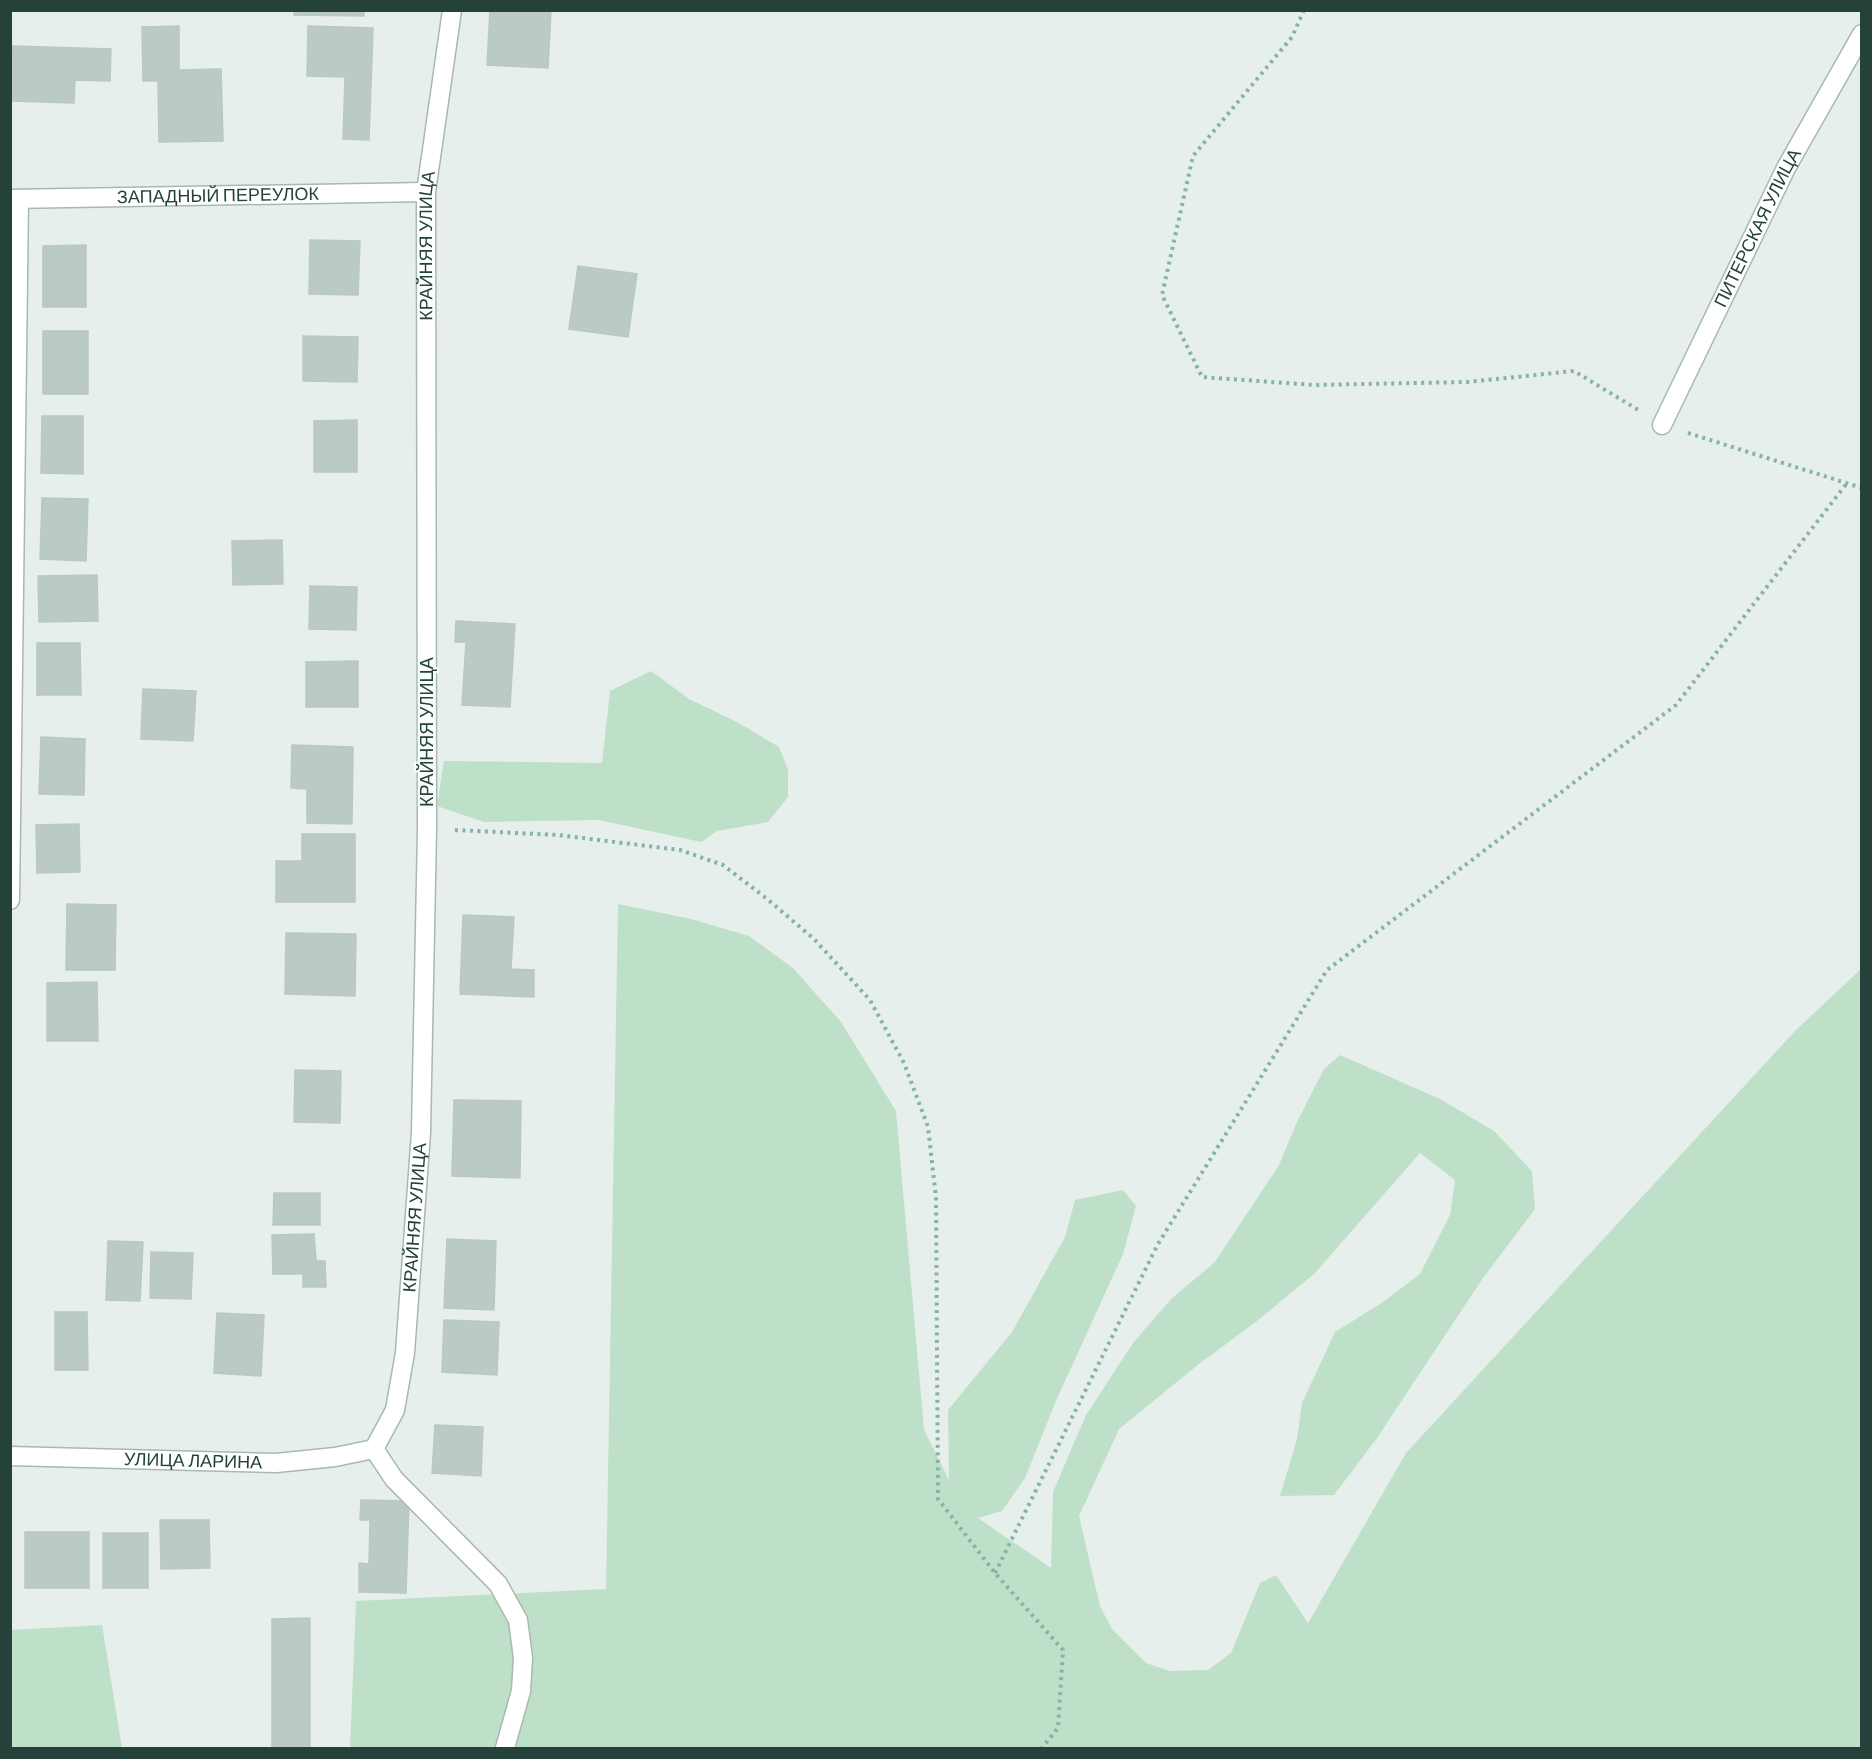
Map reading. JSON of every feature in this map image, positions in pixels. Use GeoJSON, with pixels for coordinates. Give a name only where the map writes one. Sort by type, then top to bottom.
{"type":"FeatureCollection","features":[{"type":"Feature","properties":{"kind":"street","name":"КРАЙНЯЯ УЛИЦА"},"geometry":{"type":"LineString","coordinates":[[374,1449],[394,1410],[405,1353],[421,1132],[427,829],[426,192],[452,10]]}},
{"type":"Feature","properties":{"kind":"street","name":"ПИТЕРСКАЯ УЛИЦА"},"geometry":{"type":"LineString","coordinates":[[1662,425],[1786,168],[1862,34]]}},
{"type":"Feature","properties":{"kind":"street","name":"ЗАПАДНЫЙ ПЕРЕУЛОК"},"geometry":{"type":"LineString","coordinates":[[15,199],[426,192]]}},
{"type":"Feature","properties":{"kind":"street"},"geometry":{"type":"LineString","coordinates":[[10,900],[15,199]]}},
{"type":"Feature","properties":{"kind":"street"},"geometry":{"type":"LineString","coordinates":[[374,1449],[394,1479],[498,1584],[518,1620],[523,1658],[521,1691],[505,1749]]}},
{"type":"Feature","properties":{"kind":"street","name":"УЛИЦА ЛАРИНА"},"geometry":{"type":"LineString","coordinates":[[10,1456],[276,1463],[335,1457],[374,1449]]}},
{"type":"Feature","properties":{"kind":"path"},"geometry":{"type":"LineString","coordinates":[[1304,10],[1292,37],[1193,156],[1162,295],[1203,377],[1314,385],[1396,384],[1467,382],[1574,371],[1662,425],[1862,488]]}},
{"type":"Feature","properties":{"kind":"path"},"geometry":{"type":"LineString","coordinates":[[995,1573],[1158,1244],[1327,970],[1676,705],[1847,483]]}},
{"type":"Feature","properties":{"kind":"path"},"geometry":{"type":"LineString","coordinates":[[427,829],[558,835],[680,850],[723,865],[814,939],[870,1000],[904,1063],[928,1126],[936,1198],[938,1499],[995,1573],[1063,1650],[1058,1728],[1042,1749]]}},
{"type":"Feature","properties":{"kind":"green space"},"geometry":{"type":"Polygon","coordinates":[[[651,671],[689,699],[737,722],[779,747],[788,770],[788,797],[768,822],[717,831],[701,842],[599,820],[484,822],[437,806],[444,761],[602,763],[610,691],[651,671]]]}},
{"type":"Feature","properties":{"kind":"green space"},"geometry":{"type":"Polygon","coordinates":[[[618,904],[691,919],[749,936],[793,968],[841,1022],[896,1111],[924,1430],[949,1480],[948,1410],[1012,1332],[1065,1237],[1075,1200],[1123,1190],[1136,1206],[1123,1254],[1055,1403],[1025,1478],[1002,1511],[978,1518],[1051,1568],[1053,1492],[1086,1415],[1133,1343],[1171,1299],[1215,1262],[1279,1165],[1297,1122],[1324,1069],[1340,1055],[1440,1099],[1494,1131],[1532,1171],[1535,1209],[1483,1278],[1377,1438],[1334,1495],[1280,1496],[1297,1439],[1302,1403],[1335,1332],[1383,1302],[1420,1274],[1450,1215],[1455,1180],[1420,1153],[1314,1274],[1119,1429],[1079,1516],[1100,1606],[1112,1629],[1146,1663],[1170,1671],[1208,1670],[1231,1653],[1260,1583],[1276,1575],[1308,1623],[1406,1453],[1796,1030],[1861,969],[1861,1748],[350,1748],[356,1601],[606,1589],[618,904]]]}},
{"type":"Feature","properties":{"kind":"green space"},"geometry":{"type":"Polygon","coordinates":[[[102,1625],[122,1748],[11,1748],[11,1630],[102,1625]]]}},
{"type":"Feature","properties":{"kind":"building"},"geometry":{"type":"Polygon","coordinates":[[[294,10],[364,10],[364,16],[294,15],[294,10]]]}},
{"type":"Feature","properties":{"kind":"building"},"geometry":{"type":"Polygon","coordinates":[[[490,10],[551,10],[548,68],[487,65],[490,10]]]}},
{"type":"Feature","properties":{"kind":"building"},"geometry":{"type":"Polygon","coordinates":[[[179,26],[179,70],[221,69],[223,141],[159,142],[158,81],[143,81],[142,27],[179,26]]]}},
{"type":"Feature","properties":{"kind":"building"},"geometry":{"type":"Polygon","coordinates":[[[308,26],[373,28],[369,140],[343,139],[345,77],[307,76],[308,26]]]}},
{"type":"Feature","properties":{"kind":"building"},"geometry":{"type":"Polygon","coordinates":[[[12,46],[111,49],[110,81],[75,80],[74,103],[11,101],[12,46]]]}},
{"type":"Feature","properties":{"kind":"building"},"geometry":{"type":"Polygon","coordinates":[[[310,240],[360,241],[358,295],[309,294],[310,240]]]}},
{"type":"Feature","properties":{"kind":"building"},"geometry":{"type":"Polygon","coordinates":[[[86,245],[86,307],[43,307],[43,246],[86,245]]]}},
{"type":"Feature","properties":{"kind":"building"},"geometry":{"type":"Polygon","coordinates":[[[578,266],[637,274],[628,337],[569,329],[578,266]]]}},
{"type":"Feature","properties":{"kind":"building"},"geometry":{"type":"Polygon","coordinates":[[[43,331],[88,331],[88,394],[43,394],[43,331]]]}},
{"type":"Feature","properties":{"kind":"building"},"geometry":{"type":"Polygon","coordinates":[[[303,336],[358,337],[357,382],[303,381],[303,336]]]}},
{"type":"Feature","properties":{"kind":"building"},"geometry":{"type":"Polygon","coordinates":[[[42,416],[83,416],[83,474],[41,473],[42,416]]]}},
{"type":"Feature","properties":{"kind":"building"},"geometry":{"type":"Polygon","coordinates":[[[357,420],[357,472],[314,472],[314,421],[357,420]]]}},
{"type":"Feature","properties":{"kind":"building"},"geometry":{"type":"Polygon","coordinates":[[[42,498],[88,499],[86,561],[40,559],[42,498]]]}},
{"type":"Feature","properties":{"kind":"building"},"geometry":{"type":"Polygon","coordinates":[[[282,540],[283,584],[233,585],[232,541],[282,540]]]}},
{"type":"Feature","properties":{"kind":"building"},"geometry":{"type":"Polygon","coordinates":[[[97,575],[98,621],[39,622],[38,576],[97,575]]]}},
{"type":"Feature","properties":{"kind":"building"},"geometry":{"type":"Polygon","coordinates":[[[310,586],[357,587],[356,630],[309,629],[310,586]]]}},
{"type":"Feature","properties":{"kind":"building"},"geometry":{"type":"Polygon","coordinates":[[[456,621],[515,624],[510,707],[462,705],[466,642],[455,642],[456,621]]]}},
{"type":"Feature","properties":{"kind":"building"},"geometry":{"type":"Polygon","coordinates":[[[37,643],[80,643],[81,695],[37,695],[37,643]]]}},
{"type":"Feature","properties":{"kind":"building"},"geometry":{"type":"Polygon","coordinates":[[[358,661],[358,707],[306,707],[306,662],[358,661]]]}},
{"type":"Feature","properties":{"kind":"building"},"geometry":{"type":"Polygon","coordinates":[[[143,689],[196,691],[193,741],[141,739],[143,689]]]}},
{"type":"Feature","properties":{"kind":"building"},"geometry":{"type":"Polygon","coordinates":[[[41,737],[85,739],[84,795],[39,794],[41,737]]]}},
{"type":"Feature","properties":{"kind":"building"},"geometry":{"type":"Polygon","coordinates":[[[292,745],[353,747],[352,824],[307,823],[307,789],[291,788],[292,745]]]}},
{"type":"Feature","properties":{"kind":"building"},"geometry":{"type":"Polygon","coordinates":[[[79,824],[80,872],[37,873],[36,825],[79,824]]]}},
{"type":"Feature","properties":{"kind":"building"},"geometry":{"type":"Polygon","coordinates":[[[302,834],[355,834],[355,902],[276,902],[276,861],[302,861],[302,834]]]}},
{"type":"Feature","properties":{"kind":"building"},"geometry":{"type":"Polygon","coordinates":[[[67,904],[116,905],[115,970],[66,970],[67,904]]]}},
{"type":"Feature","properties":{"kind":"building"},"geometry":{"type":"Polygon","coordinates":[[[463,915],[514,917],[511,969],[534,970],[534,997],[460,994],[463,915]]]}},
{"type":"Feature","properties":{"kind":"building"},"geometry":{"type":"Polygon","coordinates":[[[286,933],[356,934],[355,996],[285,994],[286,933]]]}},
{"type":"Feature","properties":{"kind":"building"},"geometry":{"type":"Polygon","coordinates":[[[97,982],[98,1041],[47,1041],[47,983],[97,982]]]}},
{"type":"Feature","properties":{"kind":"building"},"geometry":{"type":"Polygon","coordinates":[[[295,1070],[341,1071],[340,1123],[294,1122],[295,1070]]]}},
{"type":"Feature","properties":{"kind":"building"},"geometry":{"type":"Polygon","coordinates":[[[454,1100],[521,1101],[520,1178],[452,1176],[454,1100]]]}},
{"type":"Feature","properties":{"kind":"building"},"geometry":{"type":"Polygon","coordinates":[[[274,1193],[320,1193],[320,1225],[273,1225],[274,1193]]]}},
{"type":"Feature","properties":{"kind":"building"},"geometry":{"type":"Polygon","coordinates":[[[314,1234],[316,1261],[325,1261],[326,1287],[303,1287],[303,1274],[273,1274],[272,1235],[314,1234]]]}},
{"type":"Feature","properties":{"kind":"building"},"geometry":{"type":"Polygon","coordinates":[[[447,1239],[496,1241],[494,1310],[444,1308],[447,1239]]]}},
{"type":"Feature","properties":{"kind":"building"},"geometry":{"type":"Polygon","coordinates":[[[108,1241],[143,1242],[140,1301],[106,1300],[108,1241]]]}},
{"type":"Feature","properties":{"kind":"building"},"geometry":{"type":"Polygon","coordinates":[[[151,1252],[193,1253],[191,1299],[150,1298],[151,1252]]]}},
{"type":"Feature","properties":{"kind":"building"},"geometry":{"type":"Polygon","coordinates":[[[55,1312],[87,1312],[88,1370],[55,1370],[55,1312]]]}},
{"type":"Feature","properties":{"kind":"building"},"geometry":{"type":"Polygon","coordinates":[[[217,1313],[264,1315],[261,1376],[214,1373],[217,1313]]]}},
{"type":"Feature","properties":{"kind":"building"},"geometry":{"type":"Polygon","coordinates":[[[444,1320],[499,1322],[497,1375],[442,1372],[444,1320]]]}},
{"type":"Feature","properties":{"kind":"building"},"geometry":{"type":"Polygon","coordinates":[[[435,1425],[483,1427],[481,1476],[432,1473],[435,1425]]]}},
{"type":"Feature","properties":{"kind":"building"},"geometry":{"type":"Polygon","coordinates":[[[361,1500],[409,1501],[406,1593],[359,1592],[359,1563],[369,1564],[370,1520],[360,1520],[361,1500]]]}},
{"type":"Feature","properties":{"kind":"building"},"geometry":{"type":"Polygon","coordinates":[[[160,1520],[209,1520],[210,1568],[161,1569],[160,1520]]]}},
{"type":"Feature","properties":{"kind":"building"},"geometry":{"type":"Polygon","coordinates":[[[25,1532],[89,1532],[89,1588],[25,1588],[25,1532]]]}},
{"type":"Feature","properties":{"kind":"building"},"geometry":{"type":"Polygon","coordinates":[[[103,1533],[148,1533],[148,1588],[103,1588],[103,1533]]]}},
{"type":"Feature","properties":{"kind":"building"},"geometry":{"type":"Polygon","coordinates":[[[310,1618],[310,1748],[272,1748],[272,1619],[310,1618]]]}}]}
